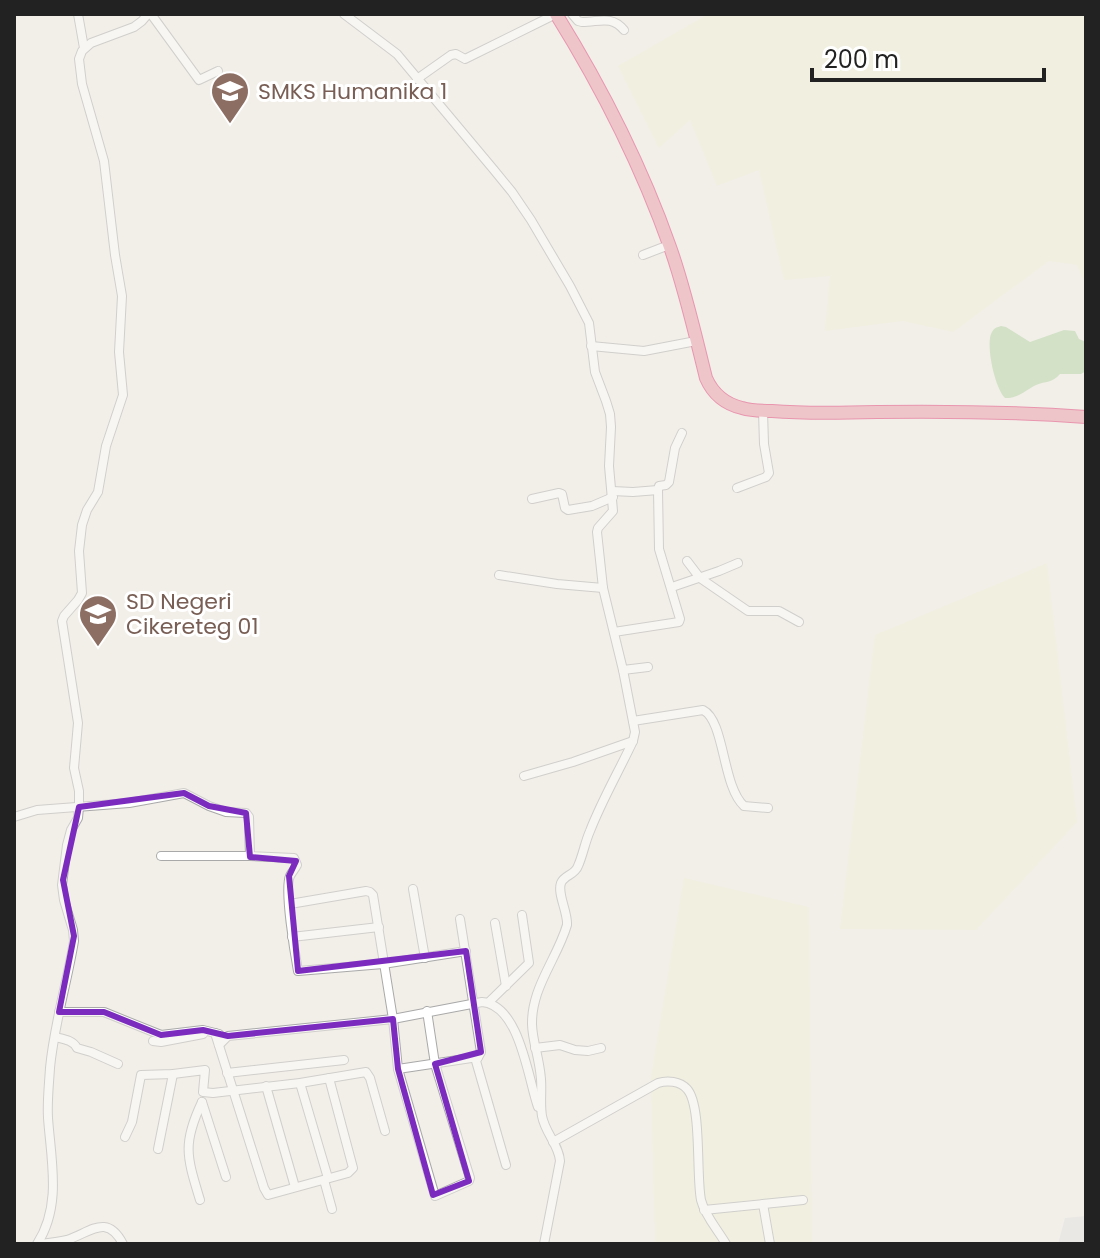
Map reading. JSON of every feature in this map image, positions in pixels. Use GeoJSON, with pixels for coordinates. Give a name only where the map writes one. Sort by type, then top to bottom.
{"type":"FeatureCollection","features":[{"type":"Feature","properties":{"kind":"highway"},"geometry":{"type":"LineString","coordinates":[[556,14],[587,63],[619,126],[669,245],[706,378],[721,399],[738,407],[763,411],[1024,412],[1086,417]]}},
{"type":"Feature","properties":{"kind":"street"},"geometry":{"type":"LineString","coordinates":[[78,14],[84,48]]}},
{"type":"Feature","properties":{"kind":"street"},"geometry":{"type":"LineString","coordinates":[[123,1244],[115,1231],[107,1227],[93,1229],[68,1242],[39,1244],[54,1196],[48,1102],[55,1037],[74,936],[64,900],[63,880],[67,845],[79,807],[74,768],[78,720],[62,621],[81,596],[79,551],[82,525],[98,492],[106,446],[123,395],[119,352],[123,301],[104,161],[82,84],[79,59],[84,48],[96,40],[134,27],[149,14],[199,80],[218,71]]}},
{"type":"Feature","properties":{"kind":"street"},"geometry":{"type":"LineString","coordinates":[[344,14],[397,54],[512,192],[531,220],[589,323],[595,372],[610,414],[609,466],[613,511],[598,528],[603,588],[635,732],[604,797],[578,867],[561,885],[567,925],[536,997],[531,1024],[541,1075],[542,1117]]}},
{"type":"Feature","properties":{"kind":"street"},"geometry":{"type":"LineString","coordinates":[[417,79],[451,55],[465,59],[556,14]]}},
{"type":"Feature","properties":{"kind":"street"},"geometry":{"type":"LineString","coordinates":[[572,14],[582,22],[615,21],[624,30]]}},
{"type":"Feature","properties":{"kind":"street"},"geometry":{"type":"LineString","coordinates":[[643,255],[669,245]]}},
{"type":"Feature","properties":{"kind":"street"},"geometry":{"type":"LineString","coordinates":[[591,346],[644,351],[696,341]]}},
{"type":"Feature","properties":{"kind":"street"},"geometry":{"type":"LineString","coordinates":[[737,488],[769,473],[763,411]]}},
{"type":"Feature","properties":{"kind":"street"},"geometry":{"type":"LineString","coordinates":[[614,632],[679,622],[658,540],[658,490],[659,486],[669,482],[675,448],[682,433]]}},
{"type":"Feature","properties":{"kind":"street"},"geometry":{"type":"LineString","coordinates":[[532,499],[559,493],[568,510],[592,506],[612,494],[658,490]]}},
{"type":"Feature","properties":{"kind":"street"},"geometry":{"type":"LineString","coordinates":[[687,561],[700,578],[748,611],[779,611],[799,622]]}},
{"type":"Feature","properties":{"kind":"street"},"geometry":{"type":"LineString","coordinates":[[672,587],[738,563]]}},
{"type":"Feature","properties":{"kind":"street"},"geometry":{"type":"LineString","coordinates":[[499,575],[603,588]]}},
{"type":"Feature","properties":{"kind":"street"},"geometry":{"type":"LineString","coordinates":[[623,670],[648,667]]}},
{"type":"Feature","properties":{"kind":"street"},"geometry":{"type":"LineString","coordinates":[[633,721],[707,711],[718,735],[737,797],[744,806],[768,808]]}},
{"type":"Feature","properties":{"kind":"street"},"geometry":{"type":"LineString","coordinates":[[524,776],[633,741]]}},
{"type":"Feature","properties":{"kind":"street"},"geometry":{"type":"LineString","coordinates":[[14,817],[32,811],[129,803],[184,793],[226,812],[246,813],[249,817],[250,856]]}},
{"type":"Feature","properties":{"kind":"street"},"geometry":{"type":"LineString","coordinates":[[161,856],[294,858],[297,865],[289,877],[292,937],[298,971],[383,964],[466,951]]}},
{"type":"Feature","properties":{"kind":"street"},"geometry":{"type":"LineString","coordinates":[[413,889],[425,958]]}},
{"type":"Feature","properties":{"kind":"street"},"geometry":{"type":"LineString","coordinates":[[290,904],[370,892],[373,895],[398,1069],[435,1196],[470,1178],[435,1064],[427,1011]]}},
{"type":"Feature","properties":{"kind":"street"},"geometry":{"type":"LineString","coordinates":[[59,1012],[104,1012],[161,1035],[203,1030],[228,1036],[393,1019],[489,1002],[529,963],[522,915]]}},
{"type":"Feature","properties":{"kind":"street"},"geometry":{"type":"LineString","coordinates":[[460,919],[481,1052],[476,1061],[506,1165]]}},
{"type":"Feature","properties":{"kind":"street"},"geometry":{"type":"LineString","coordinates":[[495,923],[506,986]]}},
{"type":"Feature","properties":{"kind":"street"},"geometry":{"type":"LineString","coordinates":[[292,937],[379,927]]}},
{"type":"Feature","properties":{"kind":"street"},"geometry":{"type":"LineString","coordinates":[[489,1002],[503,1014],[520,1043],[546,1131],[560,1156],[544,1244]]}},
{"type":"Feature","properties":{"kind":"street"},"geometry":{"type":"LineString","coordinates":[[153,1041],[190,1038],[211,1032]]}},
{"type":"Feature","properties":{"kind":"street"},"geometry":{"type":"LineString","coordinates":[[211,1032],[219,1045],[265,1191],[271,1195],[348,1173],[353,1168],[329,1078]]}},
{"type":"Feature","properties":{"kind":"street"},"geometry":{"type":"LineString","coordinates":[[219,1045],[228,1036]]}},
{"type":"Feature","properties":{"kind":"street"},"geometry":{"type":"LineString","coordinates":[[55,1037],[69,1040],[77,1048],[118,1064]]}},
{"type":"Feature","properties":{"kind":"street"},"geometry":{"type":"LineString","coordinates":[[535,1048],[560,1045],[588,1051],[601,1048]]}},
{"type":"Feature","properties":{"kind":"street"},"geometry":{"type":"LineString","coordinates":[[398,1069],[478,1057]]}},
{"type":"Feature","properties":{"kind":"street"},"geometry":{"type":"LineString","coordinates":[[125,1137],[132,1122],[141,1075],[344,1060]]}},
{"type":"Feature","properties":{"kind":"street"},"geometry":{"type":"LineString","coordinates":[[200,1200],[188,1162],[187,1147],[203,1097],[205,1070]]}},
{"type":"Feature","properties":{"kind":"street"},"geometry":{"type":"LineString","coordinates":[[203,1097],[213,1093],[364,1072],[368,1073],[385,1131]]}},
{"type":"Feature","properties":{"kind":"street"},"geometry":{"type":"LineString","coordinates":[[158,1149],[173,1074]]}},
{"type":"Feature","properties":{"kind":"street"},"geometry":{"type":"LineString","coordinates":[[553,1142],[658,1083],[670,1081],[684,1086],[694,1108],[704,1210],[726,1244]]}},
{"type":"Feature","properties":{"kind":"street"},"geometry":{"type":"LineString","coordinates":[[300,1083],[332,1209]]}},
{"type":"Feature","properties":{"kind":"street"},"geometry":{"type":"LineString","coordinates":[[266,1086],[295,1187]]}},
{"type":"Feature","properties":{"kind":"street"},"geometry":{"type":"LineString","coordinates":[[203,1097],[226,1177]]}},
{"type":"Feature","properties":{"kind":"street"},"geometry":{"type":"LineString","coordinates":[[704,1210],[803,1200]]}},
{"type":"Feature","properties":{"kind":"street"},"geometry":{"type":"LineString","coordinates":[[763,1204],[770,1244]]}},
{"type":"Feature","properties":{"kind":"highlighted area"},"geometry":{"type":"Polygon","coordinates":[[[184,793],[209,806],[246,813],[250,857],[296,861],[289,876],[298,971],[466,951],[481,1052],[435,1064],[469,1181],[433,1195],[398,1069],[393,1019],[228,1036],[203,1030],[161,1035],[104,1012],[59,1012],[74,936],[63,880],[79,807],[184,793]]]}},
{"type":"Feature","properties":{"kind":"shaded area"},"geometry":{"type":"Polygon","coordinates":[[[1086,1216],[1086,1244],[1058,1244],[1065,1218],[1086,1216]]]}},
{"type":"Feature","properties":{"kind":"green space"},"geometry":{"type":"Polygon","coordinates":[[[708,14],[1086,14],[1086,286],[1077,265],[1049,261],[953,332],[903,321],[825,331],[830,276],[784,280],[759,170],[717,186],[690,120],[659,148],[618,66],[708,14]]]}},
{"type":"Feature","properties":{"kind":"green space"},"geometry":{"type":"Polygon","coordinates":[[[1001,326],[1030,342],[1064,330],[1075,331],[1079,339],[1086,342],[1086,371],[1081,374],[1060,374],[1018,395],[1005,398],[995,377],[990,348],[991,334],[1001,326]]]}},
{"type":"Feature","properties":{"kind":"green space"},"geometry":{"type":"Polygon","coordinates":[[[1047,563],[1077,822],[976,930],[840,929],[875,635],[1047,563]]]}},
{"type":"Feature","properties":{"kind":"green space"},"geometry":{"type":"Polygon","coordinates":[[[684,878],[809,907],[812,1244],[655,1244],[651,1077],[684,878]]]}},
{"type":"Feature","properties":{"kind":"place","name":"SMKS Humanika 1"},"geometry":{"type":"Point","coordinates":[230,125]}},
{"type":"Feature","properties":{"kind":"place","name":"SD Negeri Cikereteg 01"},"geometry":{"type":"Point","coordinates":[98,648]}}]}
